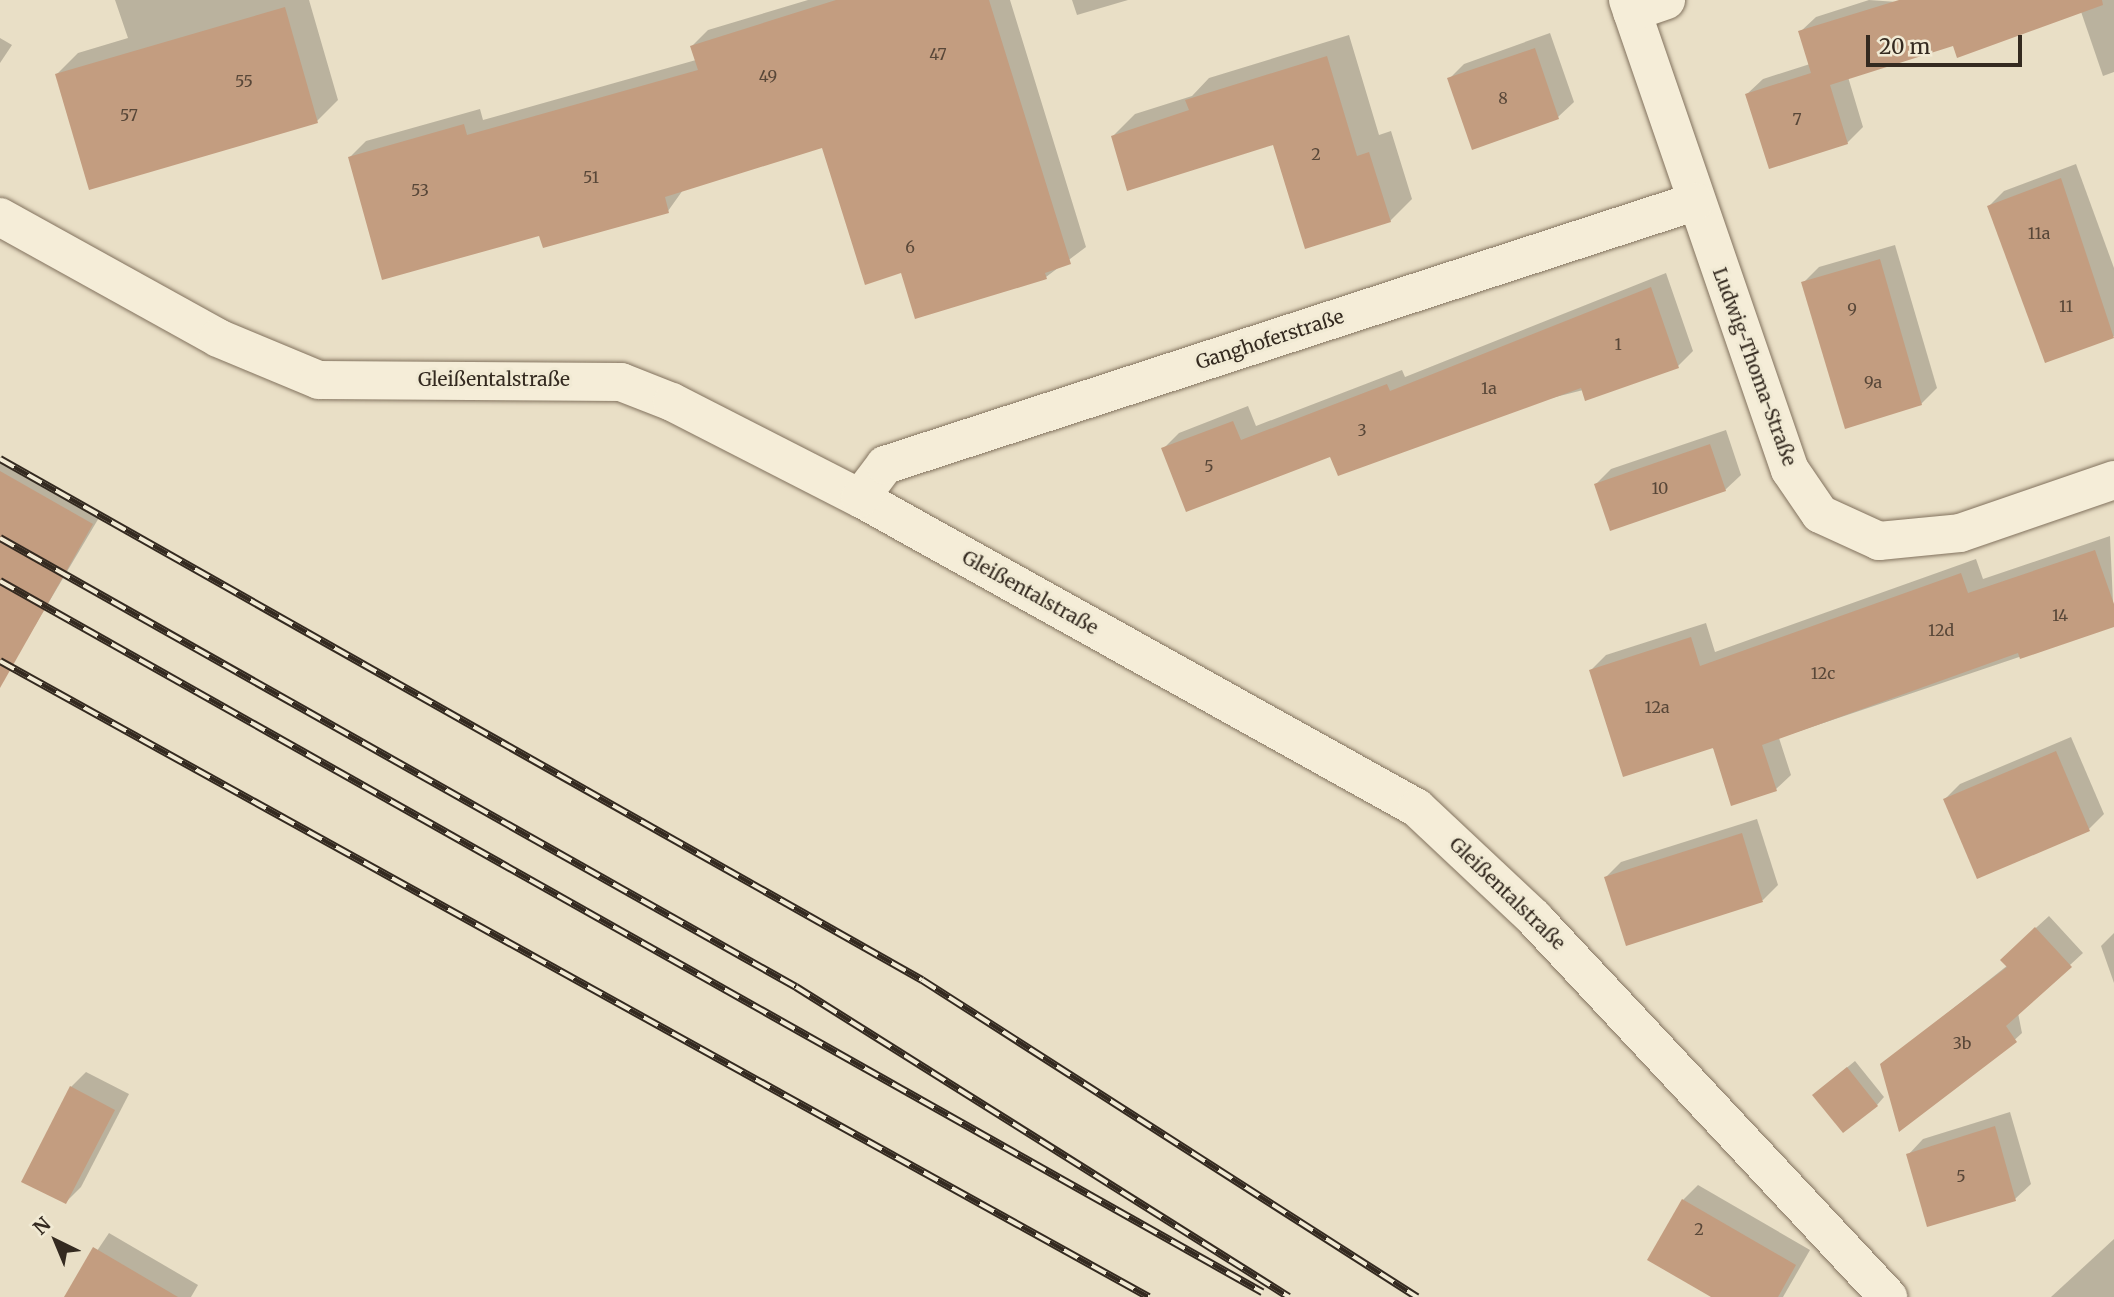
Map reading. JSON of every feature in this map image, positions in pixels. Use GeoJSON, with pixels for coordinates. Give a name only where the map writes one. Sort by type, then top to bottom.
{"type":"FeatureCollection","features":[{"type":"Feature","properties":{"kind":"street","name":"Ludwig-Thoma-Straße"},"geometry":{"type":"LineString","coordinates":[[1642,4],[1693,202],[1790,470],[1821,514],[1879,541],[1961,533],[2114,480]]}},
{"type":"Feature","properties":{"kind":"street","name":"Ganghoferstraße"},"geometry":{"type":"LineString","coordinates":[[860,498],[885,465],[1693,202]]}},
{"type":"Feature","properties":{"kind":"street","name":"Gleißentalstraße"},"geometry":{"type":"LineString","coordinates":[[0,217],[218,338],[319,380],[621,382],[742,434],[1417,808],[1534,918],[1888,1297]]}},
{"type":"Feature","properties":{"kind":"building"},"geometry":{"type":"Polygon","coordinates":[[[836,0],[989,0],[1071,264],[1045,273],[1047,279],[915,319],[901,273],[865,285],[822,148],[665,197],[669,213],[543,248],[539,236],[382,280],[348,157],[464,124],[467,135],[698,70],[690,46],[836,0]]]}},
{"type":"Feature","properties":{"kind":"building"},"geometry":{"type":"Polygon","coordinates":[[[1899,0],[2102,0],[2103,5],[1957,58],[1953,46],[1830,85],[1848,144],[1769,169],[1745,94],[1811,73],[1798,31],[1899,0]]]}},
{"type":"Feature","properties":{"kind":"building"},"geometry":{"type":"Polygon","coordinates":[[[285,7],[318,123],[89,190],[55,74],[285,7]]]}},
{"type":"Feature","properties":{"kind":"building"},"geometry":{"type":"Polygon","coordinates":[[[1535,48],[1559,119],[1472,150],[1447,78],[1535,48]]]}},
{"type":"Feature","properties":{"kind":"building"},"geometry":{"type":"Polygon","coordinates":[[[1327,56],[1357,156],[1369,152],[1391,222],[1305,249],[1273,145],[1127,191],[1111,136],[1189,110],[1185,100],[1327,56]]]}},
{"type":"Feature","properties":{"kind":"building"},"geometry":{"type":"Polygon","coordinates":[[[2061,178],[2114,338],[2045,363],[1987,206],[2061,178]]]}},
{"type":"Feature","properties":{"kind":"building"},"geometry":{"type":"Polygon","coordinates":[[[1880,259],[1922,405],[1845,429],[1801,282],[1880,259]]]}},
{"type":"Feature","properties":{"kind":"building"},"geometry":{"type":"Polygon","coordinates":[[[1651,287],[1679,368],[1585,401],[1581,388],[1338,476],[1330,457],[1186,512],[1161,448],[1233,421],[1241,440],[1387,384],[1390,391],[1651,287]]]}},
{"type":"Feature","properties":{"kind":"building"},"geometry":{"type":"Polygon","coordinates":[[[1710,444],[1726,491],[1610,531],[1594,484],[1710,444]]]}},
{"type":"Feature","properties":{"kind":"building"},"geometry":{"type":"Polygon","coordinates":[[[0,471],[93,524],[0,688],[0,471]]]}},
{"type":"Feature","properties":{"kind":"building"},"geometry":{"type":"Polygon","coordinates":[[[2095,550],[2114,604],[2114,627],[2020,659],[2018,653],[1762,745],[1777,791],[1731,806],[1713,748],[1623,777],[1589,670],[1691,637],[1700,666],[1961,573],[1968,593],[2095,550]]]}},
{"type":"Feature","properties":{"kind":"building"},"geometry":{"type":"Polygon","coordinates":[[[2056,751],[2090,831],[1977,879],[1943,799],[2056,751]]]}},
{"type":"Feature","properties":{"kind":"building"},"geometry":{"type":"Polygon","coordinates":[[[1742,833],[1763,902],[1626,946],[1604,877],[1742,833]]]}},
{"type":"Feature","properties":{"kind":"building"},"geometry":{"type":"Polygon","coordinates":[[[2035,927],[2072,967],[2006,1026],[2017,1042],[1899,1132],[1880,1064],[2007,967],[2000,960],[2035,927]]]}},
{"type":"Feature","properties":{"kind":"building"},"geometry":{"type":"Polygon","coordinates":[[[1847,1067],[1878,1106],[1843,1133],[1812,1095],[1847,1067]]]}},
{"type":"Feature","properties":{"kind":"building"},"geometry":{"type":"Polygon","coordinates":[[[70,1086],[115,1110],[66,1204],[21,1182],[70,1086]]]}},
{"type":"Feature","properties":{"kind":"building"},"geometry":{"type":"Polygon","coordinates":[[[1995,1126],[2016,1201],[1927,1227],[1906,1154],[1995,1126]]]}},
{"type":"Feature","properties":{"kind":"building"},"geometry":{"type":"Polygon","coordinates":[[[1682,1199],[1796,1265],[1778,1297],[1711,1297],[1647,1260],[1682,1199]]]}},
{"type":"Feature","properties":{"kind":"building"},"geometry":{"type":"Polygon","coordinates":[[[93,1247],[178,1297],[64,1297],[93,1247]]]}},
{"type":"Feature","properties":{"kind":"railway"},"geometry":{"type":"LineString","coordinates":[[0,459],[922,980],[1417,1297]]}},
{"type":"Feature","properties":{"kind":"railway"},"geometry":{"type":"LineString","coordinates":[[0,538],[796,987],[1289,1297]]}},
{"type":"Feature","properties":{"kind":"railway"},"geometry":{"type":"LineString","coordinates":[[0,581],[1262,1292]]}},
{"type":"Feature","properties":{"kind":"railway"},"geometry":{"type":"LineString","coordinates":[[0,661],[1149,1297]]}}]}
